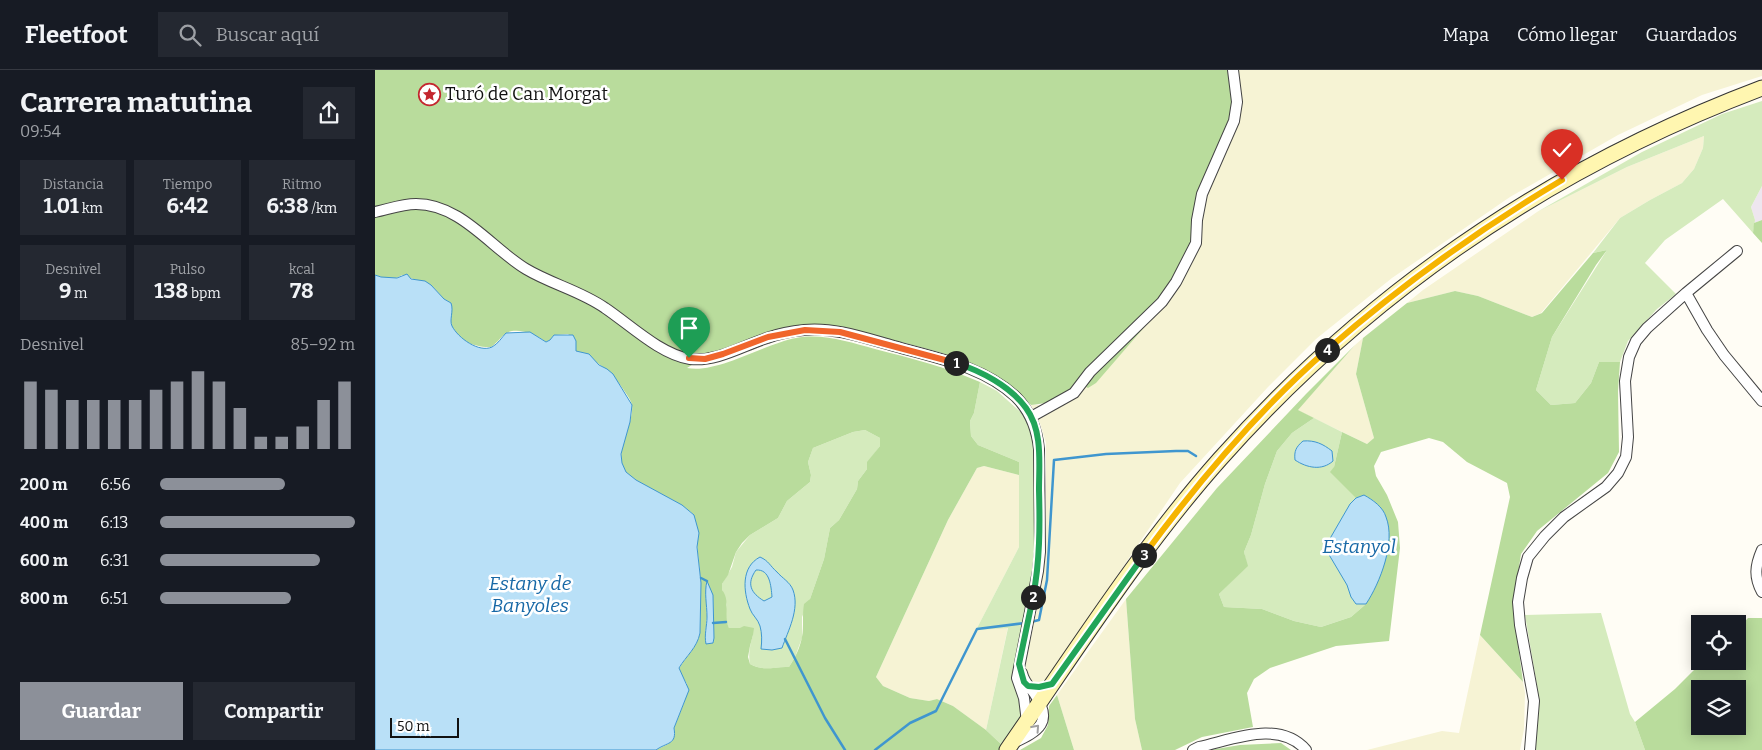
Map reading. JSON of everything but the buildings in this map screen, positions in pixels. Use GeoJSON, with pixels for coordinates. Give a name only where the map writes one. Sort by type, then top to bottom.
{"type":"FeatureCollection","features":[{"type":"Feature","properties":{"kind":"main road"},"geometry":{"type":"LineString","coordinates":[[1009,746],[1108,604],[1156,539],[1219,460],[1286,388],[1369,313],[1462,243],[1562,180],[1636,142],[1716,106],[1762,88]]}},
{"type":"Feature","properties":{"kind":"street"},"geometry":{"type":"LineString","coordinates":[[1031,417],[1075,394],[1089,372],[1162,302],[1176,282],[1196,243],[1197,220],[1203,194],[1234,120],[1237,102],[1233,70]]}},
{"type":"Feature","properties":{"kind":"street"},"geometry":{"type":"LineString","coordinates":[[375,212],[417,204],[432,206],[448,212],[468,224],[527,270],[603,306],[662,348],[677,356],[705,359],[768,337],[789,332],[805,330],[840,332],[959,364],[993,380],[1011,393],[1026,408],[1031,417],[1039,449],[1038,571],[1017,678],[1027,722]]}},
{"type":"Feature","properties":{"kind":"street"},"geometry":{"type":"LineString","coordinates":[[1530,750],[1534,701],[1520,625],[1519,602],[1521,578],[1528,557],[1564,517],[1606,487],[1618,473],[1626,457],[1628,438],[1625,381],[1629,357],[1636,341],[1647,328],[1686,293],[1737,251]]}},
{"type":"Feature","properties":{"kind":"street"},"geometry":{"type":"LineString","coordinates":[[1686,293],[1724,355],[1762,401]]}},
{"type":"Feature","properties":{"kind":"street"},"geometry":{"type":"LineString","coordinates":[[1762,550],[1755,570],[1756,579],[1762,592]]}},
{"type":"Feature","properties":{"kind":"street"},"geometry":{"type":"LineString","coordinates":[[1009,746],[1039,728],[1044,713],[1043,706],[1024,682],[1019,664]]}},
{"type":"Feature","properties":{"kind":"street"},"geometry":{"type":"LineString","coordinates":[[1028,686],[1039,687],[1052,684]]}},
{"type":"Feature","properties":{"kind":"street"},"geometry":{"type":"LineString","coordinates":[[1023,698],[1040,702]]}},
{"type":"Feature","properties":{"kind":"street"},"geometry":{"type":"LineString","coordinates":[[1193,750],[1257,734],[1272,733],[1287,736],[1301,744],[1306,750]]}},
{"type":"Feature","properties":{"kind":"shaded area"},"geometry":{"type":"Polygon","coordinates":[[[1228,70],[1762,70],[1762,76],[1702,95],[1618,135],[1510,197],[1392,278],[1316,339],[1268,387],[1180,483],[1051,673],[1045,680],[1035,684],[1028,680],[1026,661],[1046,554],[1046,443],[1040,423],[1031,405],[1042,405],[1201,211],[1218,167],[1228,70]]]}},
{"type":"Feature","properties":{"kind":"shaded area"},"geometry":{"type":"Polygon","coordinates":[[[1704,136],[1703,148],[1694,169],[1682,183],[1620,218],[1541,313],[1532,317],[1478,296],[1455,291],[1407,303],[1537,212],[1627,167],[1704,136]]]}},
{"type":"Feature","properties":{"kind":"shaded area"},"geometry":{"type":"Polygon","coordinates":[[[1762,186],[1762,220],[1754,223],[1755,220],[1751,207],[1762,186]]]}},
{"type":"Feature","properties":{"kind":"shaded area"},"geometry":{"type":"Polygon","coordinates":[[[1363,338],[1356,374],[1374,438],[1367,444],[1297,410],[1363,338]]]}},
{"type":"Feature","properties":{"kind":"shaded area"},"geometry":{"type":"Polygon","coordinates":[[[984,466],[1019,475],[1019,547],[976,630],[1008,627],[986,730],[953,706],[937,699],[929,701],[910,698],[883,686],[876,677],[948,520],[977,468],[984,466]]]}},
{"type":"Feature","properties":{"kind":"shaded area"},"geometry":{"type":"Polygon","coordinates":[[[1126,599],[1135,719],[1142,750],[1074,750],[1057,695],[1126,599]]]}},
{"type":"Feature","properties":{"kind":"shaded area"},"geometry":{"type":"Polygon","coordinates":[[[1480,635],[1523,682],[1525,693],[1524,729],[1520,750],[1367,750],[1442,731],[1459,733],[1480,635]]]}},
{"type":"Feature","properties":{"kind":"green space"},"geometry":{"type":"Polygon","coordinates":[[[375,70],[1228,70],[1232,92],[1232,115],[1218,167],[1201,211],[1191,253],[1170,294],[1096,383],[1088,388],[1078,383],[1056,398],[1044,403],[1031,405],[1014,388],[978,366],[940,352],[827,326],[705,357],[687,368],[712,367],[796,338],[826,337],[915,359],[980,382],[974,413],[970,421],[971,436],[978,445],[1019,462],[1019,475],[984,466],[977,468],[948,520],[876,677],[883,686],[910,698],[929,701],[937,699],[953,706],[986,730],[1002,745],[999,750],[656,750],[668,744],[675,734],[674,728],[684,703],[687,684],[679,669],[699,638],[701,583],[694,515],[687,509],[636,480],[629,475],[622,464],[622,450],[631,419],[632,403],[610,373],[598,363],[576,351],[576,341],[568,334],[554,335],[546,342],[532,334],[515,331],[505,334],[491,347],[479,346],[466,342],[456,334],[451,322],[451,303],[444,299],[431,285],[402,275],[385,278],[375,275],[375,70]],[[865,430],[853,432],[813,448],[808,462],[811,475],[810,482],[787,501],[778,518],[750,535],[736,552],[728,575],[722,584],[722,590],[727,603],[727,623],[729,628],[744,626],[754,628],[748,657],[750,664],[760,668],[789,667],[797,653],[802,637],[804,604],[810,599],[824,559],[830,528],[839,520],[857,489],[858,481],[867,469],[867,462],[880,446],[880,438],[865,430]],[[713,595],[706,601],[705,637],[713,643],[714,638],[713,595]]]}},
{"type":"Feature","properties":{"kind":"green space"},"geometry":{"type":"Polygon","coordinates":[[[1762,101],[1762,186],[1751,207],[1755,220],[1753,233],[1723,199],[1665,240],[1645,263],[1676,294],[1657,309],[1628,341],[1620,362],[1599,362],[1591,383],[1575,403],[1551,405],[1536,390],[1552,337],[1607,250],[1593,253],[1620,218],[1682,183],[1694,169],[1703,148],[1704,136],[1627,167],[1537,212],[1642,152],[1722,114],[1762,101]]]}},
{"type":"Feature","properties":{"kind":"green space"},"geometry":{"type":"Polygon","coordinates":[[[1762,220],[1762,243],[1753,233],[1754,223],[1762,220]]]}},
{"type":"Feature","properties":{"kind":"green space"},"geometry":{"type":"Polygon","coordinates":[[[1607,250],[1552,337],[1536,390],[1551,405],[1575,403],[1591,383],[1599,362],[1620,362],[1618,391],[1619,452],[1608,473],[1537,531],[1521,554],[1513,607],[1523,682],[1480,635],[1510,497],[1507,483],[1467,462],[1443,442],[1429,438],[1381,452],[1374,466],[1376,476],[1387,495],[1398,522],[1400,548],[1389,641],[1336,646],[1270,668],[1254,679],[1247,693],[1253,727],[1202,737],[1175,750],[1142,750],[1135,719],[1126,599],[1217,488],[1355,345],[1298,410],[1314,418],[1292,433],[1277,451],[1244,552],[1248,566],[1219,594],[1224,607],[1262,609],[1294,621],[1321,627],[1351,617],[1366,604],[1374,501],[1365,496],[1356,498],[1330,472],[1334,467],[1342,432],[1367,444],[1374,438],[1356,374],[1363,338],[1407,303],[1455,291],[1478,296],[1532,317],[1542,313],[1593,253],[1607,250]]]}},
{"type":"Feature","properties":{"kind":"green space"},"geometry":{"type":"Polygon","coordinates":[[[980,382],[997,391],[1024,415],[1031,432],[1034,449],[1035,549],[1014,676],[1021,712],[1017,724],[1002,745],[986,730],[1008,628],[976,630],[1019,547],[1019,462],[978,445],[971,436],[970,421],[974,413],[980,382]]]}},
{"type":"Feature","properties":{"kind":"green space"},"geometry":{"type":"Polygon","coordinates":[[[1314,418],[1342,432],[1334,467],[1364,495],[1366,604],[1351,617],[1321,627],[1294,621],[1262,609],[1224,607],[1219,594],[1247,566],[1244,552],[1277,451],[1292,433],[1314,418]]]}},
{"type":"Feature","properties":{"kind":"green space"},"geometry":{"type":"Polygon","coordinates":[[[865,430],[880,438],[880,446],[868,462],[867,469],[858,481],[857,489],[839,520],[830,528],[824,559],[802,617],[802,638],[795,657],[789,667],[760,668],[750,664],[749,657],[753,635],[741,628],[729,628],[725,613],[727,605],[722,590],[722,584],[732,567],[736,552],[750,535],[778,518],[787,501],[810,482],[811,475],[808,462],[813,448],[853,432],[865,430]]]}},
{"type":"Feature","properties":{"kind":"green space"},"geometry":{"type":"Polygon","coordinates":[[[1601,613],[1630,714],[1635,722],[1645,750],[1534,750],[1538,720],[1538,692],[1525,615],[1601,613]]]}},
{"type":"Feature","properties":{"kind":"green space"},"geometry":{"type":"Polygon","coordinates":[[[1748,618],[1762,618],[1762,750],[1645,750],[1635,722],[1675,689],[1694,670],[1746,670],[1746,620],[1748,618]]]}},
{"type":"Feature","properties":{"kind":"green space"},"geometry":{"type":"Polygon","coordinates":[[[1057,695],[1074,750],[1020,750],[1041,738],[1048,725],[1049,706],[1057,695]]]}},
{"type":"Feature","properties":{"kind":"green space"},"geometry":{"type":"Polygon","coordinates":[[[1281,743],[1291,750],[1210,750],[1240,745],[1281,743]]]}},
{"type":"Feature","properties":{"kind":"water","name":"Estany de Banyoles"},"geometry":{"type":"Polygon","coordinates":[[[407,274],[411,279],[425,281],[451,303],[452,326],[464,340],[475,346],[481,348],[492,347],[506,333],[530,332],[546,342],[554,335],[573,335],[576,341],[576,351],[589,354],[599,365],[613,374],[632,405],[630,422],[621,454],[626,472],[636,480],[682,505],[694,515],[699,533],[697,547],[701,583],[700,633],[694,648],[679,668],[689,690],[674,728],[673,740],[656,750],[375,750],[375,275],[397,278],[407,274]]]}},
{"type":"Feature","properties":{"kind":"water"},"geometry":{"type":"Polygon","coordinates":[[[1303,441],[1322,444],[1332,451],[1333,461],[1324,466],[1314,467],[1304,465],[1295,460],[1296,449],[1303,441]]]}},
{"type":"Feature","properties":{"kind":"water","name":"Estanyol"},"geometry":{"type":"Polygon","coordinates":[[[1364,495],[1377,504],[1385,513],[1389,527],[1389,538],[1385,562],[1371,595],[1366,604],[1356,604],[1328,553],[1328,542],[1350,504],[1356,498],[1364,495]]]}},
{"type":"Feature","properties":{"kind":"water"},"geometry":{"type":"Polygon","coordinates":[[[760,557],[765,560],[788,582],[793,590],[795,597],[794,612],[782,648],[772,650],[761,649],[762,637],[760,626],[750,609],[745,587],[749,567],[760,557]],[[756,570],[753,575],[751,588],[764,601],[772,597],[772,593],[769,579],[761,570],[756,570]]]}},
{"type":"Feature","properties":{"kind":"water"},"geometry":{"type":"Polygon","coordinates":[[[707,581],[713,595],[714,638],[713,643],[706,644],[705,637],[707,581]]]}},
{"type":"Feature","properties":{"kind":"waterway"},"geometry":{"type":"LineString","coordinates":[[1031,622],[1039,620],[1047,580],[1054,460],[1106,454],[1176,451],[1188,451],[1196,456]]}},
{"type":"Feature","properties":{"kind":"waterway"},"geometry":{"type":"LineString","coordinates":[[701,578],[707,581]]}},
{"type":"Feature","properties":{"kind":"waterway"},"geometry":{"type":"LineString","coordinates":[[713,623],[726,622]]}},
{"type":"Feature","properties":{"kind":"waterway"},"geometry":{"type":"LineString","coordinates":[[875,750],[910,723],[936,711],[977,629],[1025,623]]}},
{"type":"Feature","properties":{"kind":"waterway"},"geometry":{"type":"LineString","coordinates":[[785,639],[825,718],[845,750]]}},
{"type":"Feature","properties":{"kind":"place","name":"Turó de Can Morgat"},"geometry":{"type":"Point","coordinates":[429,94]}},
{"type":"Feature","properties":{"kind":"route"},"geometry":{"type":"LineString","coordinates":[[689,358],[705,359],[768,337],[789,332],[805,330],[840,332],[959,364],[993,380],[1016,397],[1031,417],[1039,449],[1038,571],[1019,664],[1024,682],[1028,686],[1039,687],[1052,684],[1108,604],[1187,498],[1219,460],[1286,388],[1369,313],[1415,278],[1462,243],[1562,180]]}}]}
